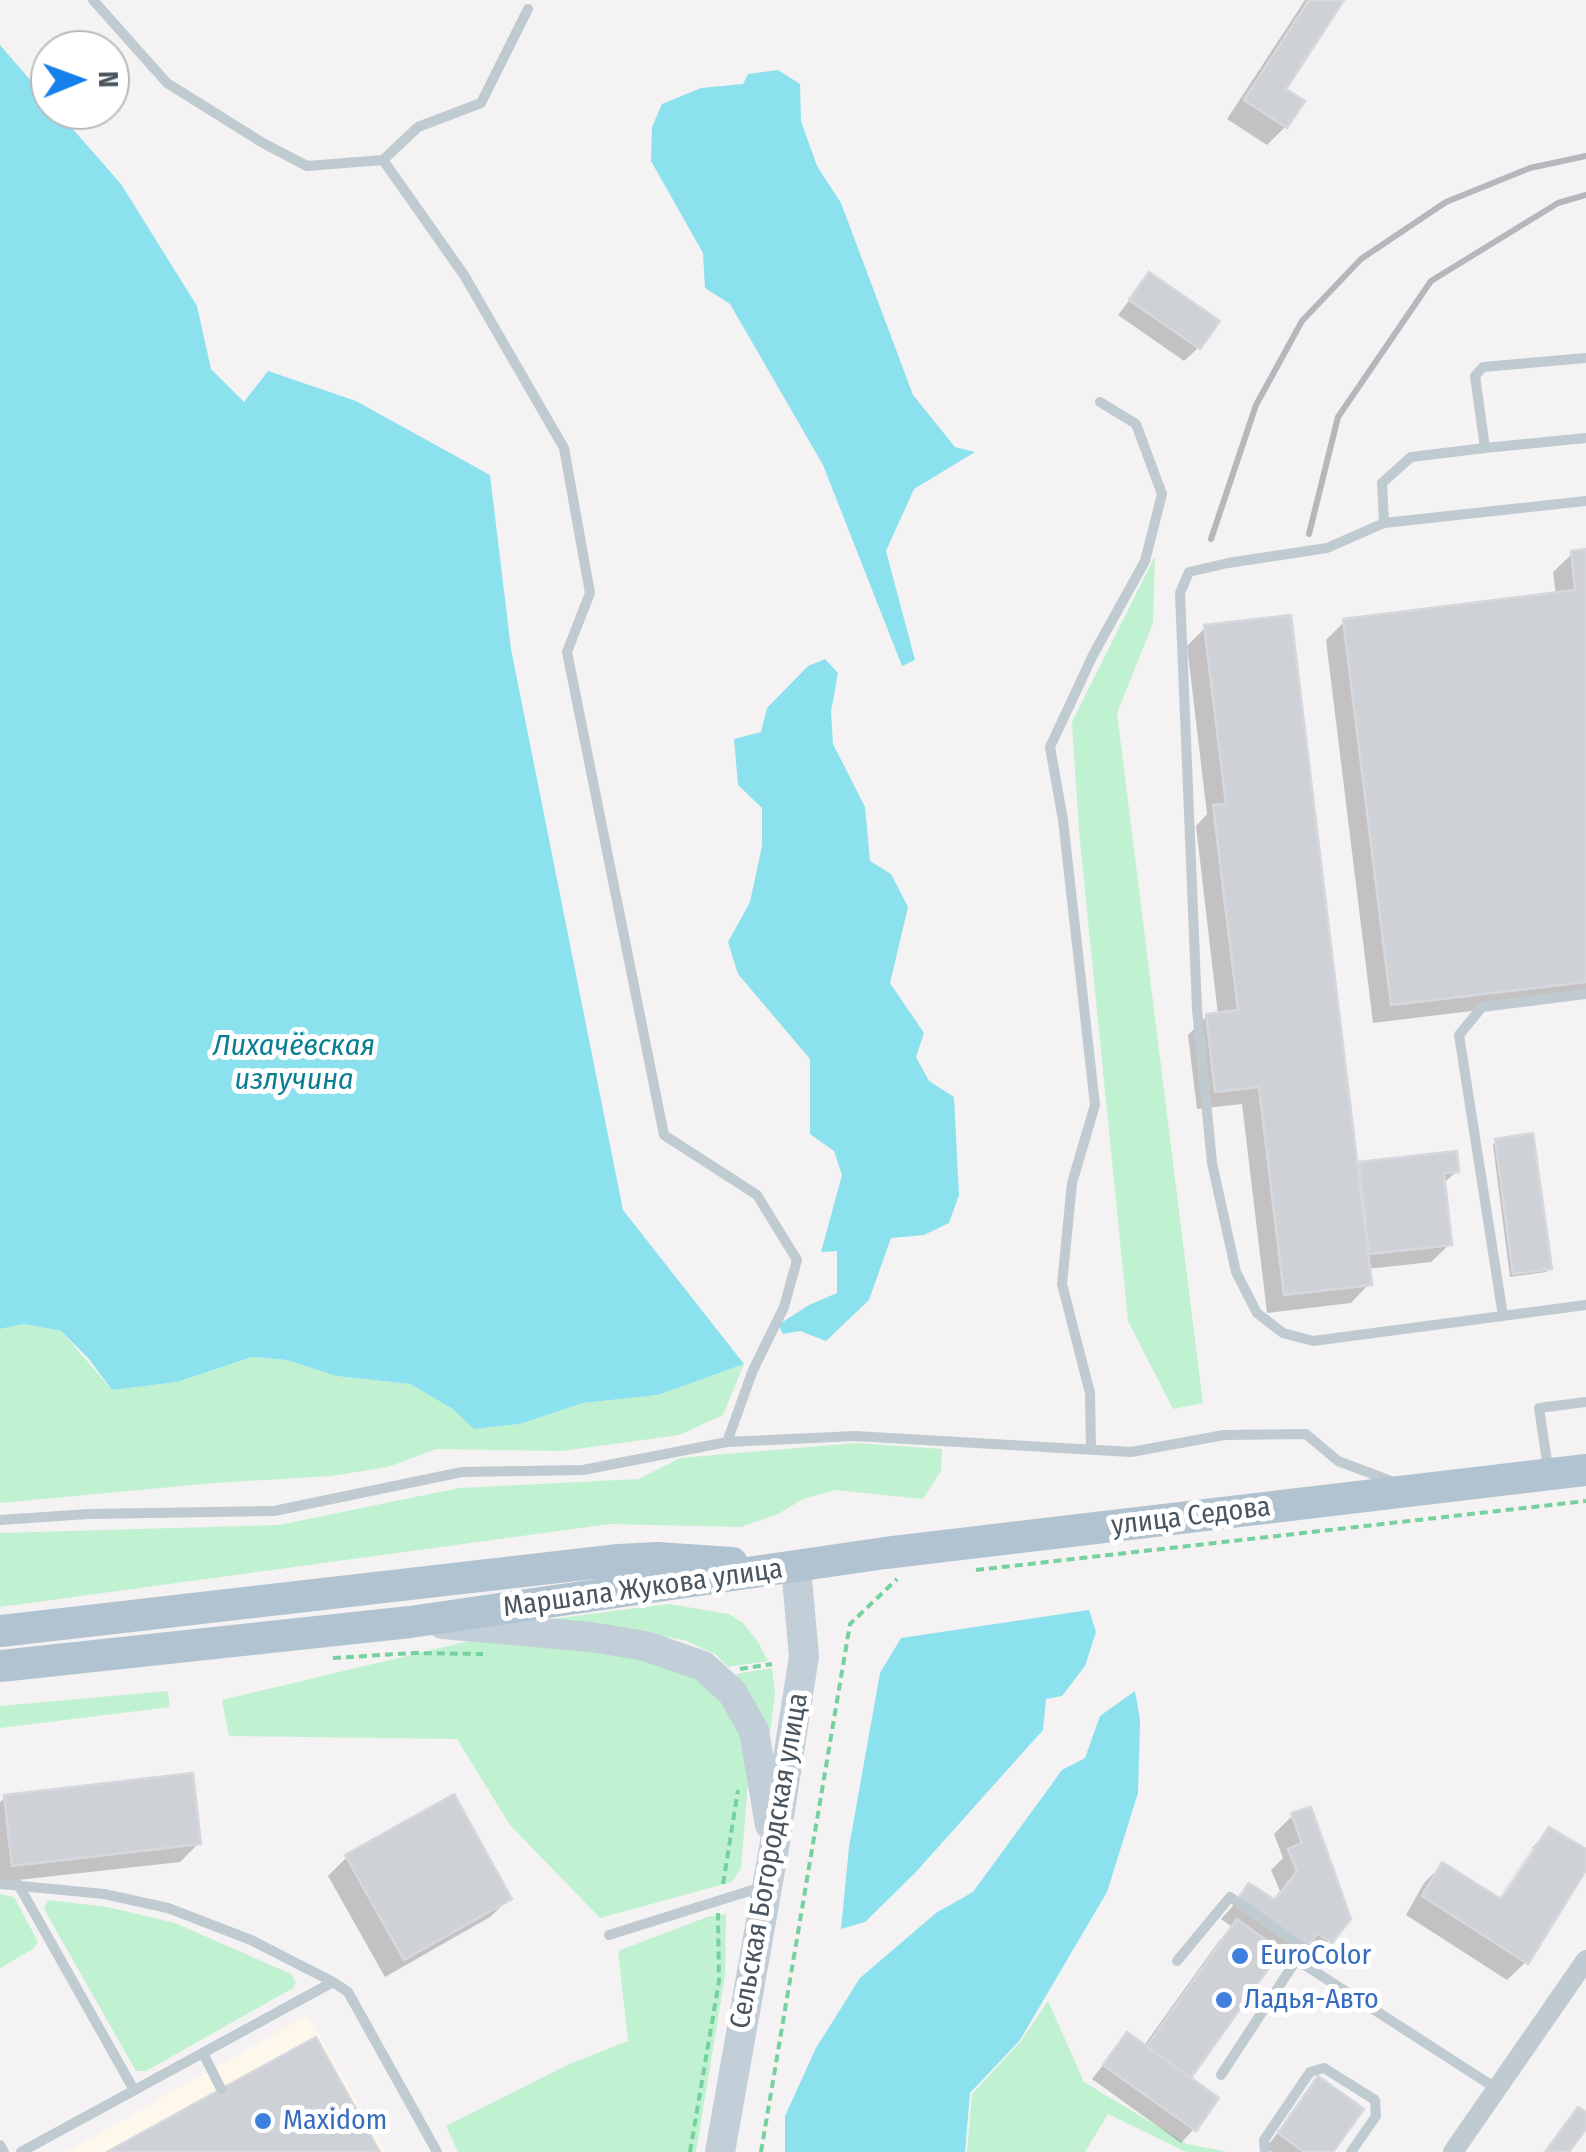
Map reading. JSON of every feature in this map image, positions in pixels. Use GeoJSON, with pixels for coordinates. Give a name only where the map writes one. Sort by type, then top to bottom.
{"type":"FeatureCollection","features":[{"type":"Feature","properties":{"kind":"main road","name":"улица Седова"},"geometry":{"type":"LineString","coordinates":[[796,1568],[885,1553],[1586,1470]]}},
{"type":"Feature","properties":{"kind":"main road","name":"Маршала Жукова улица"},"geometry":{"type":"LineString","coordinates":[[0,1631],[619,1560],[658,1558],[796,1568]]}},
{"type":"Feature","properties":{"kind":"main road","name":"Маршала Жукова улица"},"geometry":{"type":"LineString","coordinates":[[0,1666],[410,1622],[796,1568]]}},
{"type":"Feature","properties":{"kind":"main road","name":"Сельская Богородская улица"},"geometry":{"type":"LineString","coordinates":[[720,2152],[804,1656],[796,1568]]}},
{"type":"Feature","properties":{"kind":"main road"},"geometry":{"type":"LineString","coordinates":[[410,1622],[591,1637],[645,1646],[703,1666],[732,1692],[754,1731],[774,1848]]}},
{"type":"Feature","properties":{"kind":"street"},"geometry":{"type":"LineString","coordinates":[[1453,2152],[1586,1960]]}},
{"type":"Feature","properties":{"kind":"lane"},"geometry":{"type":"LineString","coordinates":[[93,0],[167,83],[262,143],[307,166],[383,160],[418,127],[481,103],[528,9]]}},
{"type":"Feature","properties":{"kind":"lane"},"geometry":{"type":"LineString","coordinates":[[383,160],[464,274],[564,448],[590,593],[567,652],[664,1135],[757,1195],[797,1260],[784,1307],[753,1370],[727,1442]]}},
{"type":"Feature","properties":{"kind":"lane"},"geometry":{"type":"LineString","coordinates":[[1484,448],[1475,376],[1483,367],[1586,358]]}},
{"type":"Feature","properties":{"kind":"lane"},"geometry":{"type":"LineString","coordinates":[[1091,1450],[1090,1393],[1062,1284],[1072,1183],[1095,1105],[1063,820],[1050,747],[1092,655],[1145,560],[1162,494],[1136,424],[1100,402]]}},
{"type":"Feature","properties":{"kind":"lane"},"geometry":{"type":"LineString","coordinates":[[1384,523],[1382,482],[1410,457],[1586,438]]}},
{"type":"Feature","properties":{"kind":"lane"},"geometry":{"type":"LineString","coordinates":[[1586,501],[1384,523],[1327,548],[1228,562],[1190,572],[1180,593],[1197,1010],[1212,1163],[1236,1272],[1256,1313],[1282,1333],[1313,1341],[1586,1305]]}},
{"type":"Feature","properties":{"kind":"lane"},"geometry":{"type":"LineString","coordinates":[[1502,1316],[1459,1034],[1482,1008],[1586,994]]}},
{"type":"Feature","properties":{"kind":"lane"},"geometry":{"type":"LineString","coordinates":[[1549,1474],[1539,1408],[1586,1402]]}},
{"type":"Feature","properties":{"kind":"lane"},"geometry":{"type":"LineString","coordinates":[[0,1520],[88,1514],[274,1511],[462,1472],[583,1470],[727,1442],[854,1436],[1131,1452],[1224,1435],[1306,1434],[1338,1461],[1416,1490]]}},
{"type":"Feature","properties":{"kind":"lane"},"geometry":{"type":"LineString","coordinates":[[0,1884],[104,1894],[168,1908],[250,1940],[333,1982],[348,1992],[437,2152]]}},
{"type":"Feature","properties":{"kind":"lane"},"geometry":{"type":"LineString","coordinates":[[18,1884],[134,2090]]}},
{"type":"Feature","properties":{"kind":"lane"},"geometry":{"type":"LineString","coordinates":[[609,1934],[768,1885]]}},
{"type":"Feature","properties":{"kind":"lane"},"geometry":{"type":"LineString","coordinates":[[1177,1961],[1230,1897],[1304,1948],[1222,2075]]}},
{"type":"Feature","properties":{"kind":"lane"},"geometry":{"type":"LineString","coordinates":[[1297,1960],[1496,2089]]}},
{"type":"Feature","properties":{"kind":"lane"},"geometry":{"type":"LineString","coordinates":[[21,2152],[39,2148],[134,2090],[333,1982]]}},
{"type":"Feature","properties":{"kind":"lane"},"geometry":{"type":"LineString","coordinates":[[203,2053],[221,2089]]}},
{"type":"Feature","properties":{"kind":"lane"},"geometry":{"type":"LineString","coordinates":[[1264,2152],[1264,2140],[1310,2072],[1324,2068],[1375,2100],[1376,2116],[1351,2152]]}},
{"type":"Feature","properties":{"kind":"lane"},"geometry":{"type":"LineString","coordinates":[[0,2145],[4,2152]]}},
{"type":"Feature","properties":{"kind":"path"},"geometry":{"type":"LineString","coordinates":[[974,1570],[1586,1501]]}},
{"type":"Feature","properties":{"kind":"path"},"geometry":{"type":"LineString","coordinates":[[761,2152],[850,1624],[895,1579],[915,1577]]}},
{"type":"Feature","properties":{"kind":"path"},"geometry":{"type":"LineString","coordinates":[[322,1659],[414,1653],[489,1654]]}},
{"type":"Feature","properties":{"kind":"path"},"geometry":{"type":"LineString","coordinates":[[730,1670],[772,1664]]}},
{"type":"Feature","properties":{"kind":"path"},"geometry":{"type":"LineString","coordinates":[[690,2152],[719,1981],[717,1920],[738,1789]]}},
{"type":"Feature","properties":{"kind":"shaded area","name":"Maxidom"},"geometry":{"type":"Polygon","coordinates":[[[308,2015],[385,2152],[66,2152],[308,2015]]]}},
{"type":"Feature","properties":{"kind":"green space"},"geometry":{"type":"Polygon","coordinates":[[[1155,556],[1153,623],[1117,713],[1203,1403],[1173,1409],[1128,1321],[1079,831],[1072,722],[1155,556]]]}},
{"type":"Feature","properties":{"kind":"green space"},"geometry":{"type":"Polygon","coordinates":[[[24,1324],[61,1331],[112,1390],[177,1382],[252,1357],[287,1360],[336,1376],[410,1384],[453,1409],[475,1429],[520,1424],[583,1403],[658,1395],[744,1364],[723,1415],[679,1435],[562,1451],[436,1449],[388,1467],[331,1476],[0,1503],[0,1329],[24,1324]]]}},
{"type":"Feature","properties":{"kind":"green space"},"geometry":{"type":"Polygon","coordinates":[[[856,1443],[942,1449],[941,1471],[923,1499],[835,1490],[803,1499],[778,1514],[741,1527],[610,1524],[0,1607],[0,1533],[279,1525],[459,1488],[639,1479],[680,1458],[856,1443]]]}},
{"type":"Feature","properties":{"kind":"green space"},"geometry":{"type":"Polygon","coordinates":[[[669,1604],[729,1614],[743,1623],[768,1661],[728,1667],[715,1654],[684,1640],[552,1619],[669,1604]]]}},
{"type":"Feature","properties":{"kind":"green space"},"geometry":{"type":"Polygon","coordinates":[[[486,1637],[681,1663],[706,1677],[740,1732],[748,1783],[741,1868],[732,1882],[600,1918],[510,1825],[457,1739],[229,1736],[222,1700],[486,1637]]]}},
{"type":"Feature","properties":{"kind":"green space"},"geometry":{"type":"Polygon","coordinates":[[[772,1668],[775,1694],[769,1741],[752,1696],[736,1674],[772,1668]]]}},
{"type":"Feature","properties":{"kind":"green space"},"geometry":{"type":"Polygon","coordinates":[[[168,1691],[170,1707],[0,1728],[0,1706],[168,1691]]]}},
{"type":"Feature","properties":{"kind":"green space"},"geometry":{"type":"Polygon","coordinates":[[[0,1894],[14,1897],[38,1942],[0,1968],[0,1894]]]}},
{"type":"Feature","properties":{"kind":"green space"},"geometry":{"type":"Polygon","coordinates":[[[48,1900],[107,1907],[175,1923],[291,1974],[296,1982],[293,1988],[146,2071],[136,2071],[44,1909],[48,1900]]]}},
{"type":"Feature","properties":{"kind":"green space"},"geometry":{"type":"Polygon","coordinates":[[[726,1914],[725,1976],[696,2152],[458,2152],[446,2126],[567,2065],[628,2041],[618,1951],[707,1917],[726,1914]]]}},
{"type":"Feature","properties":{"kind":"green space"},"geometry":{"type":"Polygon","coordinates":[[[1048,2001],[1084,2082],[1187,2144],[1228,2152],[1186,2152],[1108,2114],[1085,2152],[967,2152],[972,2094],[1021,2041],[1048,2001]]]}},
{"type":"Feature","properties":{"kind":"water","name":"Лихачёвская излучина"},"geometry":{"type":"Polygon","coordinates":[[[0,45],[30,80],[30,130],[74,130],[121,184],[197,306],[211,369],[244,402],[268,371],[356,401],[490,475],[511,649],[623,1210],[744,1364],[658,1395],[583,1403],[520,1424],[474,1429],[453,1409],[410,1384],[336,1376],[287,1360],[252,1357],[177,1382],[112,1390],[61,1331],[24,1324],[0,1329],[0,45]]]}},
{"type":"Feature","properties":{"kind":"water"},"geometry":{"type":"Polygon","coordinates":[[[778,70],[800,84],[801,121],[817,166],[841,203],[913,395],[955,447],[975,452],[914,489],[886,551],[915,660],[902,666],[823,465],[730,304],[705,288],[703,253],[651,161],[652,127],[662,104],[701,88],[743,84],[748,74],[778,70]]]}},
{"type":"Feature","properties":{"kind":"water"},"geometry":{"type":"Polygon","coordinates":[[[825,659],[838,673],[831,712],[833,744],[865,807],[870,861],[891,874],[908,907],[890,983],[924,1033],[916,1057],[929,1081],[954,1097],[959,1195],[949,1223],[924,1235],[891,1238],[869,1300],[826,1341],[800,1331],[783,1334],[778,1325],[837,1293],[837,1251],[821,1252],[842,1175],[834,1151],[810,1134],[810,1059],[738,974],[728,942],[750,902],[762,846],[762,808],[738,785],[734,739],[761,732],[767,708],[808,666],[825,659]]]}},
{"type":"Feature","properties":{"kind":"water"},"geometry":{"type":"Polygon","coordinates":[[[1089,1610],[1096,1632],[1085,1666],[1062,1696],[1046,1699],[1043,1730],[915,1873],[865,1922],[841,1929],[849,1847],[880,1673],[901,1638],[1089,1610]]]}},
{"type":"Feature","properties":{"kind":"water"},"geometry":{"type":"Polygon","coordinates":[[[1135,1691],[1140,1720],[1138,1793],[1107,1892],[1020,2040],[970,2093],[965,2152],[785,2152],[785,2116],[816,2048],[860,1978],[936,1913],[973,1892],[1062,1770],[1085,1758],[1100,1716],[1135,1691]]]}},
{"type":"Feature","properties":{"kind":"building"},"geometry":{"type":"Polygon","coordinates":[[[1309,0],[1344,0],[1286,89],[1305,101],[1287,128],[1244,100],[1309,0]]]}},
{"type":"Feature","properties":{"kind":"building"},"geometry":{"type":"Polygon","coordinates":[[[1149,272],[1220,321],[1200,349],[1129,300],[1149,272]]]}},
{"type":"Feature","properties":{"kind":"building"},"geometry":{"type":"Polygon","coordinates":[[[1586,549],[1586,982],[1391,1005],[1343,619],[1575,590],[1571,551],[1586,549]]]}},
{"type":"Feature","properties":{"kind":"building"},"geometry":{"type":"Polygon","coordinates":[[[1291,615],[1372,1285],[1284,1295],[1259,1087],[1215,1092],[1206,1014],[1238,1010],[1213,805],[1226,804],[1204,625],[1291,615]]]}},
{"type":"Feature","properties":{"kind":"building"},"geometry":{"type":"Polygon","coordinates":[[[1533,1133],[1552,1269],[1513,1274],[1495,1139],[1533,1133]]]}},
{"type":"Feature","properties":{"kind":"building"},"geometry":{"type":"Polygon","coordinates":[[[1457,1151],[1459,1172],[1444,1173],[1452,1245],[1369,1254],[1359,1162],[1457,1151]]]}},
{"type":"Feature","properties":{"kind":"building"},"geometry":{"type":"Polygon","coordinates":[[[193,1773],[201,1844],[12,1866],[4,1795],[193,1773]]]}},
{"type":"Feature","properties":{"kind":"building"},"geometry":{"type":"Polygon","coordinates":[[[454,1794],[512,1899],[404,1960],[345,1855],[454,1794]]]}},
{"type":"Feature","properties":{"kind":"building"},"geometry":{"type":"Polygon","coordinates":[[[1311,1807],[1351,1919],[1332,1943],[1317,1933],[1308,1948],[1237,1900],[1249,1883],[1275,1900],[1297,1871],[1288,1849],[1302,1843],[1291,1813],[1311,1807]]]}},
{"type":"Feature","properties":{"kind":"building"},"geometry":{"type":"Polygon","coordinates":[[[1549,1827],[1586,1849],[1586,1870],[1528,1964],[1422,1896],[1442,1862],[1501,1899],[1549,1827]]]}},
{"type":"Feature","properties":{"kind":"building"},"geometry":{"type":"Polygon","coordinates":[[[1237,1919],[1281,1951],[1191,2078],[1147,2046],[1237,1919]]]}},
{"type":"Feature","properties":{"kind":"building"},"geometry":{"type":"Polygon","coordinates":[[[1127,2032],[1219,2098],[1196,2131],[1103,2065],[1127,2032]]]}},
{"type":"Feature","properties":{"kind":"building","name":"Maxidom"},"geometry":{"type":"Polygon","coordinates":[[[316,2037],[380,2152],[107,2152],[221,2089],[316,2037]]]}},
{"type":"Feature","properties":{"kind":"building"},"geometry":{"type":"Polygon","coordinates":[[[1318,2076],[1364,2109],[1333,2152],[1304,2152],[1278,2133],[1318,2076]]]}},
{"type":"Feature","properties":{"kind":"building"},"geometry":{"type":"Polygon","coordinates":[[[1578,2107],[1586,2112],[1586,2129],[1569,2152],[1545,2152],[1578,2107]]]}},
{"type":"Feature","properties":{"kind":"railway"},"geometry":{"type":"LineString","coordinates":[[1211,539],[1256,405],[1302,321],[1361,259],[1446,202],[1530,168],[1586,156]]}},
{"type":"Feature","properties":{"kind":"railway"},"geometry":{"type":"LineString","coordinates":[[1309,534],[1338,417],[1431,281],[1558,203],[1586,195]]}},
{"type":"Feature","properties":{"kind":"place","name":"EuroColor"},"geometry":{"type":"Point","coordinates":[1240,1956]}},
{"type":"Feature","properties":{"kind":"place","name":"Ладья-Авто"},"geometry":{"type":"Point","coordinates":[1224,2000]}},
{"type":"Feature","properties":{"kind":"place","name":"Maxidom"},"geometry":{"type":"Point","coordinates":[263,2121]}}]}
